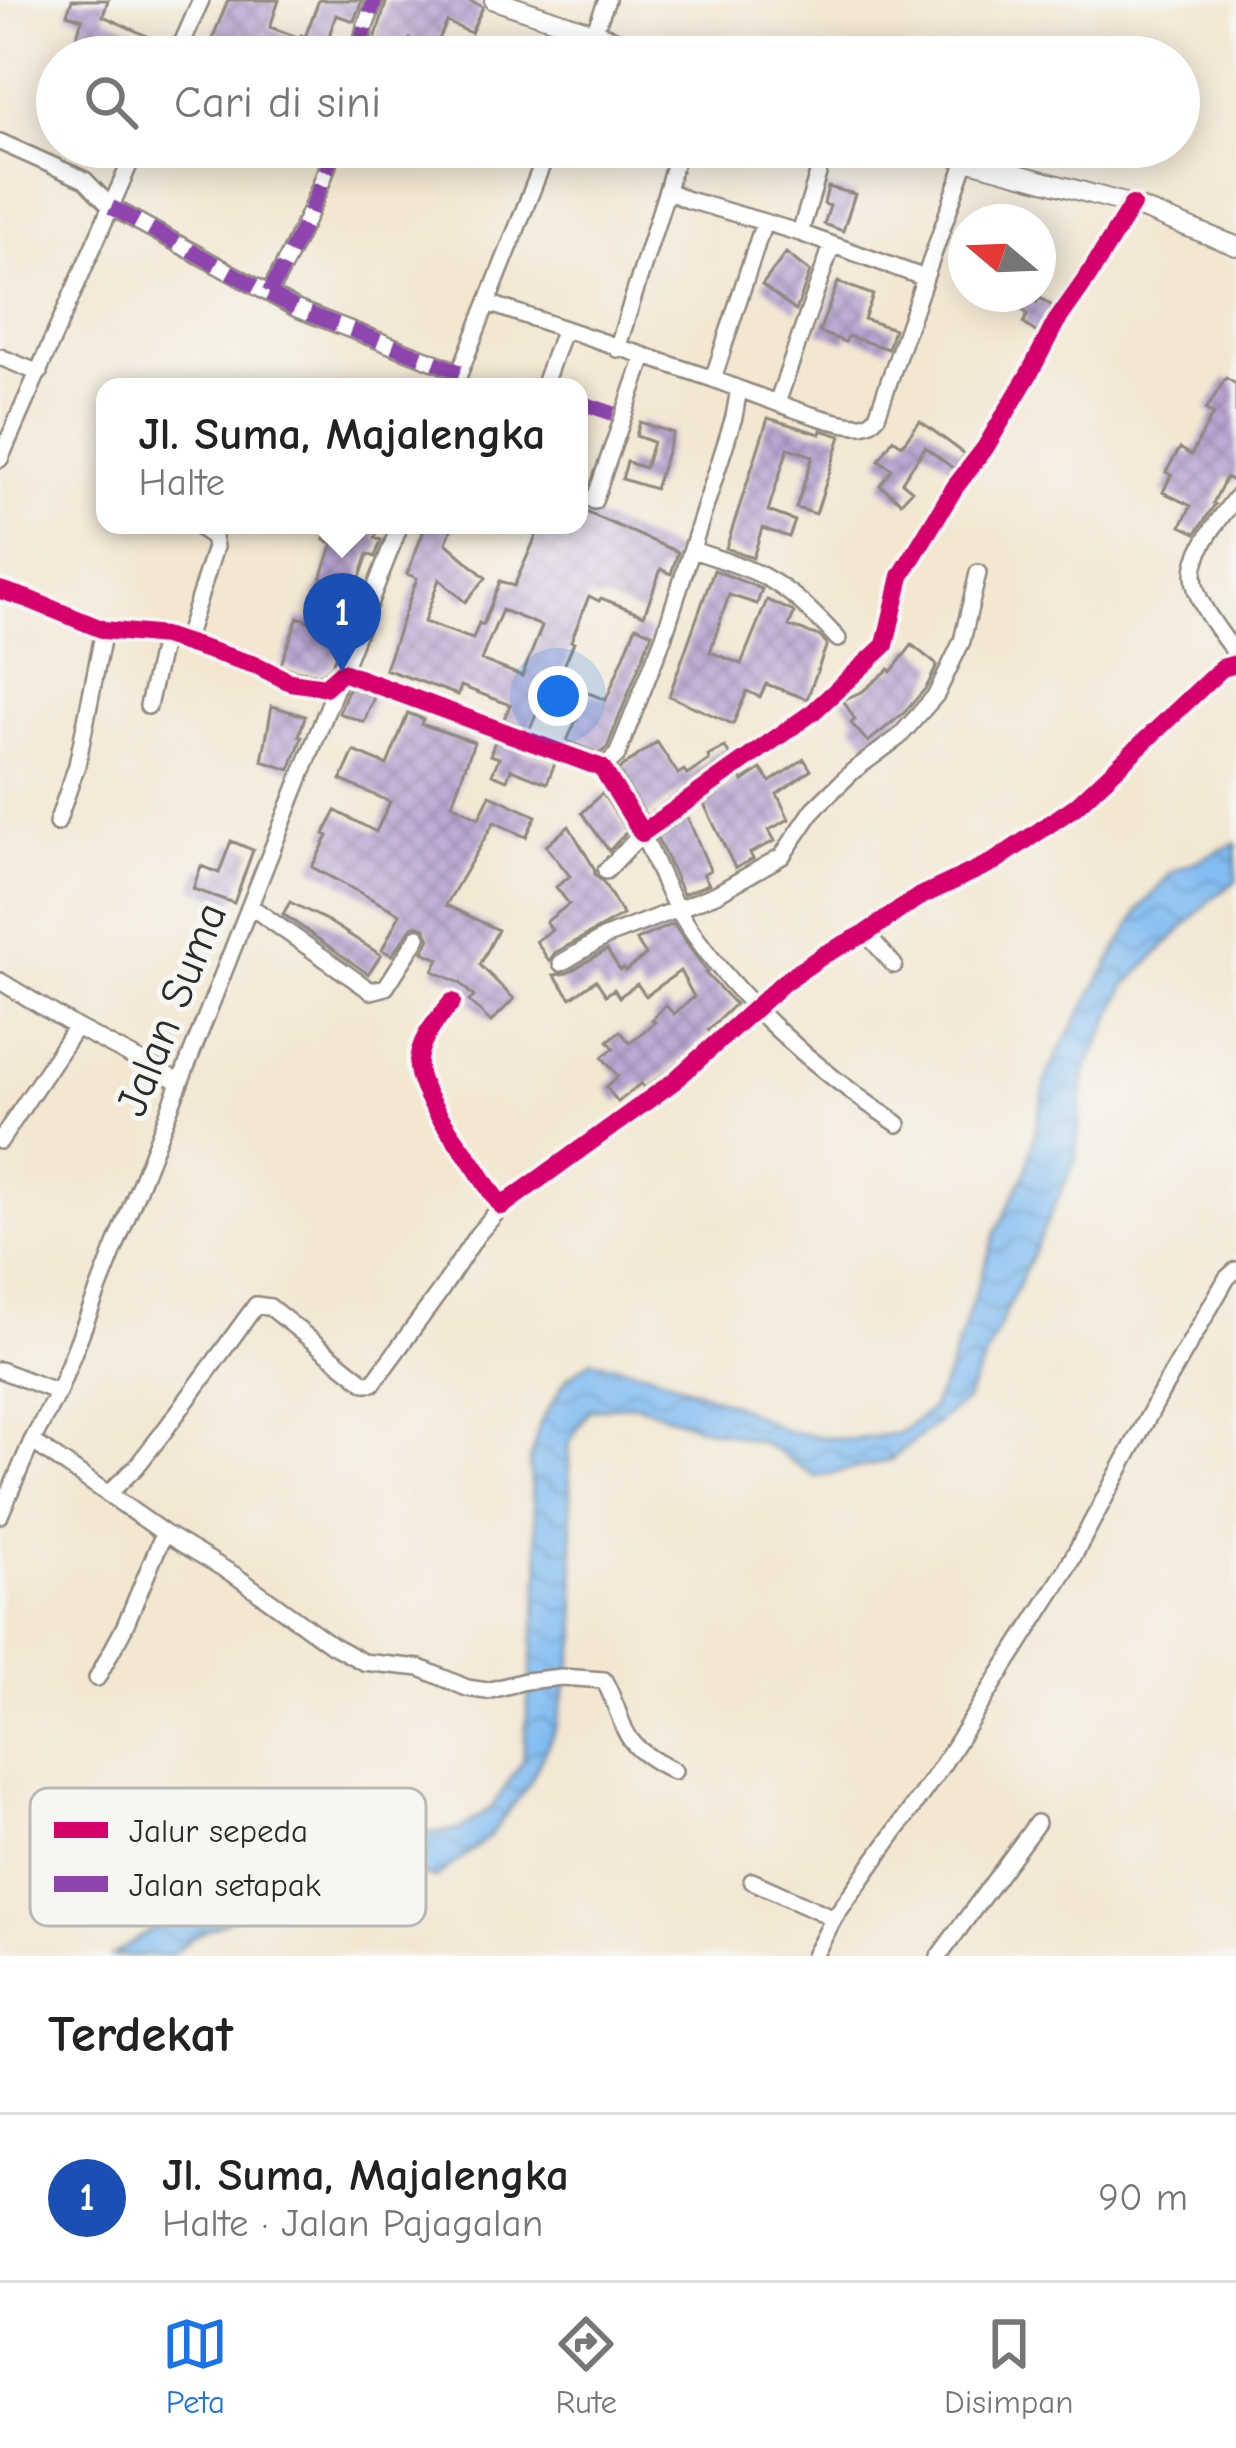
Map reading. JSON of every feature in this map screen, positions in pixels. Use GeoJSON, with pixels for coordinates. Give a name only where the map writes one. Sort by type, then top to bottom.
{"type":"FeatureCollection","features":[{"type":"Feature","properties":{"kind":"street"},"geometry":{"type":"LineString","coordinates":[[185,36],[200,0]]}},
{"type":"Feature","properties":{"kind":"street"},"geometry":{"type":"LineString","coordinates":[[362,36],[375,0]]}},
{"type":"Feature","properties":{"kind":"street"},"geometry":{"type":"LineString","coordinates":[[494,0],[603,36]]}},
{"type":"Feature","properties":{"kind":"street"},"geometry":{"type":"LineString","coordinates":[[593,36],[607,0]]}},
{"type":"Feature","properties":{"kind":"street"},"geometry":{"type":"LineString","coordinates":[[0,142],[36,158]]}},
{"type":"Feature","properties":{"kind":"street"},"geometry":{"type":"LineString","coordinates":[[58,168],[85,180],[111,207],[297,309],[452,378]]}},
{"type":"Feature","properties":{"kind":"street"},"geometry":{"type":"LineString","coordinates":[[0,459],[128,168]]}},
{"type":"Feature","properties":{"kind":"street"},"geometry":{"type":"LineString","coordinates":[[269,293],[297,243],[327,168]]}},
{"type":"Feature","properties":{"kind":"street"},"geometry":{"type":"LineString","coordinates":[[458,378],[541,168]]}},
{"type":"Feature","properties":{"kind":"street"},"geometry":{"type":"LineString","coordinates":[[617,349],[673,168]]}},
{"type":"Feature","properties":{"kind":"street"},"geometry":{"type":"LineString","coordinates":[[800,233],[820,168]]}},
{"type":"Feature","properties":{"kind":"street"},"geometry":{"type":"LineString","coordinates":[[488,303],[777,403],[856,425],[869,424],[877,416],[963,168]]}},
{"type":"Feature","properties":{"kind":"street"},"geometry":{"type":"LineString","coordinates":[[996,168],[1132,205],[1236,246]]}},
{"type":"Feature","properties":{"kind":"street"},"geometry":{"type":"LineString","coordinates":[[667,190],[925,278]]}},
{"type":"Feature","properties":{"kind":"street"},"geometry":{"type":"LineString","coordinates":[[606,871],[642,833],[813,712],[885,645],[901,577],[1132,205]]}},
{"type":"Feature","properties":{"kind":"street"},"geometry":{"type":"LineString","coordinates":[[713,379],[764,222]]}},
{"type":"Feature","properties":{"kind":"street"},"geometry":{"type":"LineString","coordinates":[[777,403],[832,245]]}},
{"type":"Feature","properties":{"kind":"street"},"geometry":{"type":"LineString","coordinates":[[546,378],[563,331]]}},
{"type":"Feature","properties":{"kind":"street"},"geometry":{"type":"LineString","coordinates":[[0,357],[39,373]]}},
{"type":"Feature","properties":{"kind":"street"},"geometry":{"type":"LineString","coordinates":[[594,501],[644,357]]}},
{"type":"Feature","properties":{"kind":"street"},"geometry":{"type":"LineString","coordinates":[[602,768],[616,755],[624,738],[664,636],[740,388]]}},
{"type":"Feature","properties":{"kind":"street"},"geometry":{"type":"LineString","coordinates":[[1236,497],[1207,535],[1192,572],[1197,595],[1236,654]]}},
{"type":"Feature","properties":{"kind":"street"},"geometry":{"type":"LineString","coordinates":[[185,642],[215,547],[208,534]]}},
{"type":"Feature","properties":{"kind":"street","name":"Jalan Suma"},"geometry":{"type":"LineString","coordinates":[[0,1515],[58,1392],[396,534]]}},
{"type":"Feature","properties":{"kind":"street"},"geometry":{"type":"LineString","coordinates":[[693,550],[778,585],[838,639]]}},
{"type":"Feature","properties":{"kind":"street"},"geometry":{"type":"LineString","coordinates":[[561,963],[605,937],[716,894],[782,856],[814,809],[853,771],[899,737],[936,695],[962,641],[978,573]]}},
{"type":"Feature","properties":{"kind":"street"},"geometry":{"type":"LineString","coordinates":[[0,590],[104,630],[164,636],[258,666],[290,682],[325,688],[342,672],[602,768],[642,833],[677,908],[729,981],[809,1059],[898,1124]]}},
{"type":"Feature","properties":{"kind":"street"},"geometry":{"type":"LineString","coordinates":[[57,823],[77,765],[104,630]]}},
{"type":"Feature","properties":{"kind":"street"},"geometry":{"type":"LineString","coordinates":[[148,706],[164,636]]}},
{"type":"Feature","properties":{"kind":"street"},"geometry":{"type":"LineString","coordinates":[[108,1494],[136,1467],[256,1305],[270,1307],[365,1383],[378,1379],[502,1206],[673,1082],[784,982],[917,898],[995,860],[1076,806],[1222,668],[1236,664]]}},
{"type":"Feature","properties":{"kind":"street"},"geometry":{"type":"LineString","coordinates":[[250,906],[371,991],[386,988],[418,937]]}},
{"type":"Feature","properties":{"kind":"street"},"geometry":{"type":"LineString","coordinates":[[866,933],[894,965]]}},
{"type":"Feature","properties":{"kind":"street"},"geometry":{"type":"LineString","coordinates":[[0,981],[180,1082]]}},
{"type":"Feature","properties":{"kind":"street"},"geometry":{"type":"LineString","coordinates":[[452,1002],[430,1029],[418,1068],[449,1130],[502,1206]]}},
{"type":"Feature","properties":{"kind":"street"},"geometry":{"type":"LineString","coordinates":[[0,1141],[76,1027]]}},
{"type":"Feature","properties":{"kind":"street"},"geometry":{"type":"LineString","coordinates":[[814,1956],[834,1918],[941,1767],[1065,1573],[1162,1391],[1236,1270]]}},
{"type":"Feature","properties":{"kind":"street"},"geometry":{"type":"LineString","coordinates":[[0,1370],[58,1392]]}},
{"type":"Feature","properties":{"kind":"street"},"geometry":{"type":"LineString","coordinates":[[32,1442],[332,1645],[363,1661],[420,1668],[487,1691],[525,1681],[599,1678],[606,1683],[621,1726],[634,1745],[643,1756],[674,1771]]}},
{"type":"Feature","properties":{"kind":"street"},"geometry":{"type":"LineString","coordinates":[[97,1678],[164,1533]]}},
{"type":"Feature","properties":{"kind":"street"},"geometry":{"type":"LineString","coordinates":[[939,1956],[1037,1823]]}},
{"type":"Feature","properties":{"kind":"street"},"geometry":{"type":"LineString","coordinates":[[752,1881],[834,1918]]}},
{"type":"Feature","properties":{"kind":"water"},"geometry":{"type":"Polygon","coordinates":[[[1236,843],[1236,881],[1126,985],[1085,1072],[1075,1161],[966,1400],[889,1461],[816,1477],[763,1443],[636,1404],[589,1410],[568,1445],[577,1637],[557,1725],[529,1784],[490,1836],[436,1878],[426,1877],[426,1833],[460,1830],[492,1807],[523,1760],[540,1567],[529,1463],[540,1423],[567,1378],[592,1360],[651,1373],[742,1408],[786,1431],[853,1440],[899,1433],[931,1409],[947,1376],[996,1232],[1026,1171],[1049,1069],[1139,910],[1172,872],[1236,843]]]}},
{"type":"Feature","properties":{"kind":"water"},"geometry":{"type":"Polygon","coordinates":[[[158,1926],[216,1926],[169,1956],[112,1956],[158,1926]]]}},
{"type":"Feature","properties":{"kind":"building"},"geometry":{"type":"Polygon","coordinates":[[[72,0],[108,0],[103,16],[147,36],[77,36],[82,19],[67,14],[72,0]]]}},
{"type":"Feature","properties":{"kind":"building"},"geometry":{"type":"Polygon","coordinates":[[[228,0],[279,0],[270,27],[295,36],[213,36],[228,0]]]}},
{"type":"Feature","properties":{"kind":"building"},"geometry":{"type":"Polygon","coordinates":[[[319,0],[362,0],[354,21],[336,15],[329,36],[305,36],[319,0]]]}},
{"type":"Feature","properties":{"kind":"building"},"geometry":{"type":"Polygon","coordinates":[[[387,0],[467,0],[483,7],[471,33],[447,22],[440,36],[376,36],[387,0]]]}},
{"type":"Feature","properties":{"kind":"building"},"geometry":{"type":"Polygon","coordinates":[[[828,187],[855,194],[843,231],[824,224],[830,206],[824,204],[828,187]]]}},
{"type":"Feature","properties":{"kind":"building"},"geometry":{"type":"Polygon","coordinates":[[[786,253],[810,272],[796,311],[762,285],[786,253]]]}},
{"type":"Feature","properties":{"kind":"building"},"geometry":{"type":"Polygon","coordinates":[[[838,282],[873,295],[864,319],[894,329],[888,349],[819,332],[838,282]]]}},
{"type":"Feature","properties":{"kind":"building"},"geometry":{"type":"Polygon","coordinates":[[[1049,312],[1037,333],[1023,323],[1028,314],[1049,312]]]}},
{"type":"Feature","properties":{"kind":"building"},"geometry":{"type":"Polygon","coordinates":[[[1226,378],[1236,384],[1236,483],[1226,477],[1196,533],[1181,526],[1191,506],[1163,492],[1171,475],[1166,472],[1180,448],[1191,455],[1213,414],[1206,410],[1226,378]]]}},
{"type":"Feature","properties":{"kind":"building"},"geometry":{"type":"Polygon","coordinates":[[[768,418],[841,436],[816,514],[796,508],[813,456],[788,448],[768,511],[795,521],[789,537],[762,528],[753,558],[726,548],[768,418]]]}},
{"type":"Feature","properties":{"kind":"building"},"geometry":{"type":"Polygon","coordinates":[[[920,421],[965,454],[954,469],[925,447],[902,482],[912,490],[901,502],[880,485],[892,469],[879,460],[893,439],[902,445],[920,421]]]}},
{"type":"Feature","properties":{"kind":"building"},"geometry":{"type":"Polygon","coordinates":[[[640,422],[673,433],[655,489],[622,479],[627,462],[645,468],[653,442],[636,436],[640,422]]]}},
{"type":"Feature","properties":{"kind":"building"},"geometry":{"type":"Polygon","coordinates":[[[588,513],[678,552],[671,574],[661,569],[644,615],[589,596],[571,641],[558,681],[606,700],[636,626],[652,633],[607,748],[599,754],[567,741],[577,718],[541,703],[530,729],[504,719],[510,705],[461,686],[458,695],[385,669],[417,578],[407,574],[423,534],[450,534],[446,543],[486,578],[465,602],[439,579],[424,622],[473,639],[500,581],[514,586],[537,534],[588,534],[588,513]],[[502,610],[481,660],[522,676],[542,626],[502,610]]]}},
{"type":"Feature","properties":{"kind":"building"},"geometry":{"type":"Polygon","coordinates":[[[326,534],[377,534],[375,538],[381,540],[375,557],[368,554],[332,665],[321,674],[281,664],[298,617],[314,623],[323,599],[315,596],[333,543],[324,540],[326,534]]]}},
{"type":"Feature","properties":{"kind":"building"},"geometry":{"type":"Polygon","coordinates":[[[714,570],[762,589],[757,604],[729,595],[710,652],[741,664],[767,600],[792,611],[789,626],[819,636],[827,644],[807,699],[766,684],[760,697],[747,691],[733,724],[669,696],[714,570]]]}},
{"type":"Feature","properties":{"kind":"building"},"geometry":{"type":"Polygon","coordinates":[[[912,645],[937,665],[934,672],[904,713],[868,742],[851,723],[855,720],[843,700],[891,672],[912,645]]]}},
{"type":"Feature","properties":{"kind":"building"},"geometry":{"type":"Polygon","coordinates":[[[349,687],[374,697],[364,722],[339,713],[349,687]]]}},
{"type":"Feature","properties":{"kind":"building"},"geometry":{"type":"Polygon","coordinates":[[[272,706],[305,716],[290,770],[262,761],[272,706]]]}},
{"type":"Feature","properties":{"kind":"building"},"geometry":{"type":"Polygon","coordinates":[[[408,713],[423,719],[421,724],[474,742],[452,804],[479,818],[490,795],[536,816],[526,837],[494,822],[446,905],[498,930],[480,965],[514,999],[491,1022],[469,1001],[474,997],[460,983],[433,971],[439,959],[423,952],[430,939],[425,928],[412,927],[392,955],[382,950],[400,914],[312,867],[336,811],[376,832],[390,802],[341,780],[354,751],[387,765],[408,713]]]}},
{"type":"Feature","properties":{"kind":"building"},"geometry":{"type":"Polygon","coordinates":[[[495,741],[555,763],[547,783],[511,769],[507,780],[492,774],[499,758],[490,755],[495,741]]]}},
{"type":"Feature","properties":{"kind":"building"},"geometry":{"type":"Polygon","coordinates":[[[657,742],[678,774],[684,770],[687,775],[725,747],[730,756],[646,816],[618,770],[657,742]]]}},
{"type":"Feature","properties":{"kind":"building"},"geometry":{"type":"Polygon","coordinates":[[[804,759],[811,770],[777,794],[789,819],[769,830],[775,841],[750,853],[753,859],[735,868],[704,804],[741,777],[743,781],[761,769],[770,782],[804,759]]]}},
{"type":"Feature","properties":{"kind":"building"},"geometry":{"type":"Polygon","coordinates":[[[602,793],[627,831],[609,851],[582,813],[602,793]]]}},
{"type":"Feature","properties":{"kind":"building"},"geometry":{"type":"Polygon","coordinates":[[[687,816],[710,870],[703,874],[709,884],[683,894],[657,837],[687,816]]]}},
{"type":"Feature","properties":{"kind":"building"},"geometry":{"type":"Polygon","coordinates":[[[569,826],[623,915],[555,953],[549,961],[536,941],[552,930],[546,922],[569,904],[556,887],[570,876],[546,846],[569,826]]]}},
{"type":"Feature","properties":{"kind":"building"},"geometry":{"type":"Polygon","coordinates":[[[231,841],[253,850],[234,903],[193,889],[201,866],[219,873],[231,841]]]}},
{"type":"Feature","properties":{"kind":"building"},"geometry":{"type":"Polygon","coordinates":[[[290,902],[381,955],[368,974],[283,914],[290,902]]]}},
{"type":"Feature","properties":{"kind":"building"},"geometry":{"type":"Polygon","coordinates":[[[673,924],[705,973],[735,1004],[665,1073],[644,1088],[641,1083],[618,1102],[606,1087],[618,1076],[602,1057],[614,1048],[608,1041],[620,1031],[630,1043],[655,1022],[665,1005],[674,1014],[694,997],[680,971],[646,996],[637,984],[619,997],[614,989],[606,995],[596,980],[571,998],[554,975],[567,973],[607,950],[625,971],[646,955],[636,940],[673,924]]]}},
{"type":"Feature","properties":{"kind":"marked path"},"geometry":{"type":"LineString","coordinates":[[363,36],[375,0]]}},
{"type":"Feature","properties":{"kind":"marked path"},"geometry":{"type":"LineString","coordinates":[[269,293],[327,168]]}},
{"type":"Feature","properties":{"kind":"marked path"},"geometry":{"type":"LineString","coordinates":[[111,207],[297,309],[460,372]]}},
{"type":"Feature","properties":{"kind":"marked path"},"geometry":{"type":"LineString","coordinates":[[588,405],[623,417]]}},
{"type":"Feature","properties":{"kind":"cycle path"},"geometry":{"type":"LineString","coordinates":[[0,590],[104,630],[164,636],[258,666],[290,682],[325,687],[342,672],[602,768],[642,833],[813,712],[885,645],[901,576],[955,487],[985,448],[1056,322],[1132,205]]}},
{"type":"Feature","properties":{"kind":"cycle path"},"geometry":{"type":"LineString","coordinates":[[452,1002],[420,1049],[418,1068],[442,1119],[502,1206],[673,1082],[784,982],[917,898],[995,861],[1076,806],[1222,668],[1236,664]]}},
{"type":"Feature","properties":{"kind":"place","name":"Jl. Suma, Majalengka"},"geometry":{"type":"Point","coordinates":[342,672]}}]}
